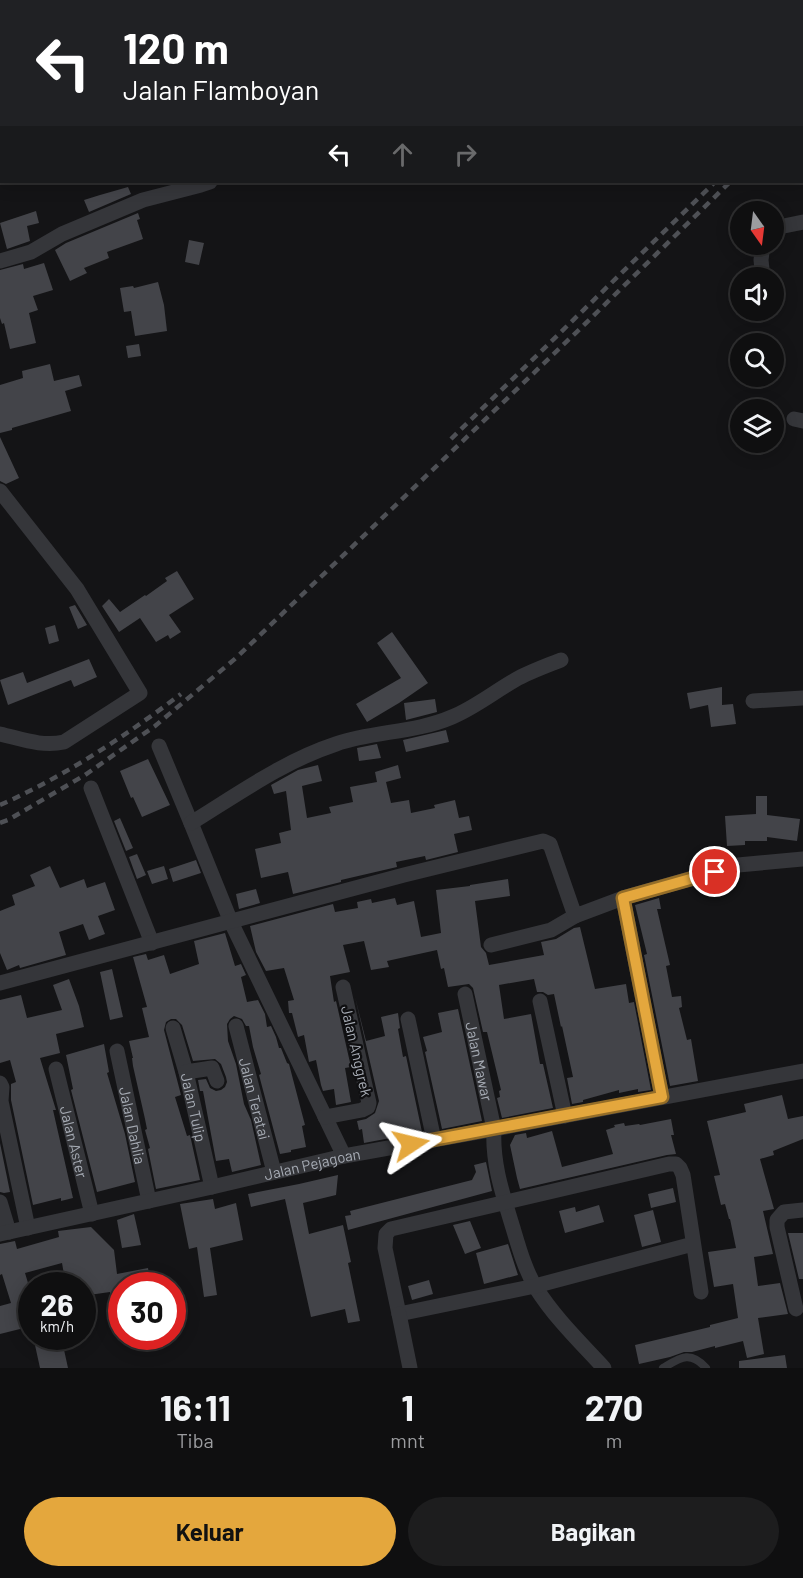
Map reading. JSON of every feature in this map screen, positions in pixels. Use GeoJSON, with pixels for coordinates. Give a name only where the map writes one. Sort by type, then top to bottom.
{"type":"FeatureCollection","features":[{"type":"Feature","properties":{"kind":"street"},"geometry":{"type":"LineString","coordinates":[[0,261],[31,252],[62,234],[143,200],[207,183]]}},
{"type":"Feature","properties":{"kind":"street"},"geometry":{"type":"LineString","coordinates":[[784,226],[803,222]]}},
{"type":"Feature","properties":{"kind":"street"},"geometry":{"type":"LineString","coordinates":[[0,490],[77,589],[140,693],[64,742],[40,744],[0,734]]}},
{"type":"Feature","properties":{"kind":"street"},"geometry":{"type":"LineString","coordinates":[[191,822],[288,764],[335,744],[377,733],[414,728],[449,718],[465,711],[518,678],[561,660]]}},
{"type":"Feature","properties":{"kind":"street"},"geometry":{"type":"LineString","coordinates":[[753,700],[803,698]]}},
{"type":"Feature","properties":{"kind":"street"},"geometry":{"type":"LineString","coordinates":[[159,746],[231,922],[344,1156]]}},
{"type":"Feature","properties":{"kind":"street"},"geometry":{"type":"LineString","coordinates":[[91,788],[152,943]]}},
{"type":"Feature","properties":{"kind":"street"},"geometry":{"type":"LineString","coordinates":[[0,984],[435,867],[543,841],[550,844],[575,916]]}},
{"type":"Feature","properties":{"kind":"street"},"geometry":{"type":"LineString","coordinates":[[491,945],[551,930],[575,916],[623,898],[738,865],[802,864]]}},
{"type":"Feature","properties":{"kind":"street"},"geometry":{"type":"LineString","coordinates":[[623,898],[662,1097]]}},
{"type":"Feature","properties":{"kind":"street","name":"Jalan Anggrek"},"geometry":{"type":"LineString","coordinates":[[325,1118],[362,1110],[368,1107],[369,1103],[343,987]]}},
{"type":"Feature","properties":{"kind":"street","name":"Jalan Mawar"},"geometry":{"type":"LineString","coordinates":[[465,994],[494,1130],[493,1151],[520,1251],[535,1286],[562,1323],[604,1368]]}},
{"type":"Feature","properties":{"kind":"street"},"geometry":{"type":"LineString","coordinates":[[540,1001],[565,1116]]}},
{"type":"Feature","properties":{"kind":"street"},"geometry":{"type":"LineString","coordinates":[[408,1019],[434,1140]]}},
{"type":"Feature","properties":{"kind":"street","name":"Jalan Teratai"},"geometry":{"type":"LineString","coordinates":[[236,1026],[274,1172]]}},
{"type":"Feature","properties":{"kind":"street","name":"Jalan Tulip"},"geometry":{"type":"LineString","coordinates":[[173,1028],[186,1072],[212,1187]]}},
{"type":"Feature","properties":{"kind":"street","name":"Jalan Dahlia"},"geometry":{"type":"LineString","coordinates":[[117,1051],[149,1201]]}},
{"type":"Feature","properties":{"kind":"street"},"geometry":{"type":"LineString","coordinates":[[186,1072],[212,1068],[218,1081]]}},
{"type":"Feature","properties":{"kind":"street","name":"Jalan Aster"},"geometry":{"type":"LineString","coordinates":[[56,1069],[92,1214]]}},
{"type":"Feature","properties":{"kind":"street","name":"Jalan Pejagoan"},"geometry":{"type":"LineString","coordinates":[[4,1233],[344,1156],[803,1071]]}},
{"type":"Feature","properties":{"kind":"street"},"geometry":{"type":"LineString","coordinates":[[1,1085],[1,1101],[28,1228]]}},
{"type":"Feature","properties":{"kind":"street"},"geometry":{"type":"LineString","coordinates":[[410,1368],[385,1248],[386,1234],[391,1229],[676,1164],[683,1175],[701,1292]]}},
{"type":"Feature","properties":{"kind":"street"},"geometry":{"type":"LineString","coordinates":[[0,1202],[4,1233]]}},
{"type":"Feature","properties":{"kind":"street"},"geometry":{"type":"LineString","coordinates":[[796,1309],[777,1220],[784,1212],[803,1210]]}},
{"type":"Feature","properties":{"kind":"street"},"geometry":{"type":"LineString","coordinates":[[399,1314],[535,1286],[693,1244]]}},
{"type":"Feature","properties":{"kind":"lane"},"geometry":{"type":"LineString","coordinates":[[663,1368],[681,1358],[691,1357],[699,1360],[706,1368]]}},
{"type":"Feature","properties":{"kind":"building"},"geometry":{"type":"Polygon","coordinates":[[[128,187],[131,194],[89,212],[84,200],[128,187]]]}},
{"type":"Feature","properties":{"kind":"building"},"geometry":{"type":"Polygon","coordinates":[[[36,211],[39,223],[27,226],[30,241],[7,249],[0,223],[36,211]]]}},
{"type":"Feature","properties":{"kind":"building"},"geometry":{"type":"Polygon","coordinates":[[[138,213],[140,219],[137,220],[143,239],[107,252],[109,258],[84,268],[87,273],[70,281],[55,250],[66,243],[138,213]]]}},
{"type":"Feature","properties":{"kind":"building"},"geometry":{"type":"Polygon","coordinates":[[[189,240],[204,243],[199,265],[185,262],[189,240]]]}},
{"type":"Feature","properties":{"kind":"building"},"geometry":{"type":"Polygon","coordinates":[[[44,263],[53,290],[33,296],[38,310],[29,313],[36,343],[10,349],[4,323],[2,324],[0,318],[0,270],[23,264],[24,269],[44,263]]]}},
{"type":"Feature","properties":{"kind":"building"},"geometry":{"type":"Polygon","coordinates":[[[158,282],[167,331],[135,336],[131,311],[124,312],[120,288],[133,286],[134,288],[158,282]]]}},
{"type":"Feature","properties":{"kind":"building"},"geometry":{"type":"Polygon","coordinates":[[[139,344],[141,356],[128,358],[126,346],[139,344]]]}},
{"type":"Feature","properties":{"kind":"building"},"geometry":{"type":"Polygon","coordinates":[[[50,364],[54,381],[79,375],[82,386],[65,391],[71,411],[0,433],[0,385],[23,378],[22,371],[50,364]]]}},
{"type":"Feature","properties":{"kind":"building"},"geometry":{"type":"Polygon","coordinates":[[[0,437],[19,478],[6,484],[0,481],[0,437]]]}},
{"type":"Feature","properties":{"kind":"building"},"geometry":{"type":"Polygon","coordinates":[[[177,571],[194,599],[169,615],[181,632],[170,639],[168,635],[156,642],[140,618],[119,632],[102,606],[109,599],[120,612],[167,581],[165,578],[177,571]]]}},
{"type":"Feature","properties":{"kind":"building"},"geometry":{"type":"Polygon","coordinates":[[[75,605],[87,625],[78,629],[69,607],[75,605]]]}},
{"type":"Feature","properties":{"kind":"building"},"geometry":{"type":"Polygon","coordinates":[[[55,625],[59,641],[49,644],[45,628],[55,625]]]}},
{"type":"Feature","properties":{"kind":"building"},"geometry":{"type":"Polygon","coordinates":[[[392,632],[428,683],[367,722],[356,704],[401,678],[377,643],[392,632]]]}},
{"type":"Feature","properties":{"kind":"building"},"geometry":{"type":"Polygon","coordinates":[[[89,659],[97,677],[74,687],[71,680],[8,705],[0,680],[23,672],[27,683],[89,659]]]}},
{"type":"Feature","properties":{"kind":"building"},"geometry":{"type":"Polygon","coordinates":[[[722,687],[722,705],[733,704],[736,724],[711,727],[708,705],[690,709],[687,693],[722,687]]]}},
{"type":"Feature","properties":{"kind":"building"},"geometry":{"type":"Polygon","coordinates":[[[435,699],[437,712],[406,720],[404,703],[435,699]]]}},
{"type":"Feature","properties":{"kind":"building"},"geometry":{"type":"Polygon","coordinates":[[[446,730],[449,742],[406,752],[403,740],[446,730]]]}},
{"type":"Feature","properties":{"kind":"building"},"geometry":{"type":"Polygon","coordinates":[[[377,744],[381,758],[359,761],[357,748],[377,744]]]}},
{"type":"Feature","properties":{"kind":"building"},"geometry":{"type":"Polygon","coordinates":[[[148,759],[170,805],[142,817],[120,771],[148,759]]]}},
{"type":"Feature","properties":{"kind":"building"},"geometry":{"type":"Polygon","coordinates":[[[318,765],[322,781],[302,786],[307,818],[331,813],[329,807],[353,802],[350,787],[377,782],[375,772],[398,765],[401,778],[386,782],[391,803],[409,800],[411,813],[435,808],[434,805],[455,800],[459,818],[469,816],[472,830],[454,834],[458,852],[426,860],[425,856],[396,862],[397,867],[293,894],[288,872],[261,878],[255,849],[281,843],[279,833],[291,830],[286,791],[274,794],[271,785],[298,770],[318,765]]]}},
{"type":"Feature","properties":{"kind":"building"},"geometry":{"type":"Polygon","coordinates":[[[756,796],[767,796],[767,815],[800,819],[797,841],[767,837],[767,841],[745,841],[745,845],[727,846],[725,816],[756,814],[756,796]]]}},
{"type":"Feature","properties":{"kind":"building"},"geometry":{"type":"Polygon","coordinates":[[[120,818],[133,848],[126,851],[114,821],[120,818]]]}},
{"type":"Feature","properties":{"kind":"building"},"geometry":{"type":"Polygon","coordinates":[[[137,854],[146,875],[137,879],[129,857],[137,854]]]}},
{"type":"Feature","properties":{"kind":"building"},"geometry":{"type":"Polygon","coordinates":[[[196,860],[201,873],[173,882],[169,869],[196,860]]]}},
{"type":"Feature","properties":{"kind":"building"},"geometry":{"type":"Polygon","coordinates":[[[50,866],[60,888],[84,879],[87,888],[105,882],[115,910],[98,916],[105,934],[89,940],[83,924],[59,932],[66,955],[20,968],[19,965],[7,970],[0,953],[0,911],[15,905],[12,895],[35,886],[30,875],[50,866]]]}},
{"type":"Feature","properties":{"kind":"building"},"geometry":{"type":"Polygon","coordinates":[[[164,866],[168,879],[152,884],[147,871],[164,866]]]}},
{"type":"Feature","properties":{"kind":"building"},"geometry":{"type":"Polygon","coordinates":[[[508,879],[510,896],[475,901],[481,947],[486,953],[489,965],[544,955],[541,942],[556,939],[580,927],[595,989],[626,984],[629,1003],[634,1002],[651,1090],[638,1092],[638,1089],[619,1093],[619,1090],[572,1104],[567,1078],[573,1077],[554,994],[537,992],[534,979],[499,985],[504,1019],[531,1014],[540,1064],[543,1064],[553,1108],[502,1118],[497,1098],[500,1097],[499,1091],[501,1090],[487,1032],[483,1032],[473,988],[469,984],[448,987],[437,950],[387,961],[389,967],[371,970],[364,941],[343,945],[350,972],[330,976],[334,1002],[336,1001],[351,1067],[345,1068],[351,1102],[336,1105],[334,1089],[323,1091],[316,1060],[309,1062],[304,1035],[298,1037],[292,1013],[289,1013],[288,1001],[294,1000],[284,968],[266,971],[256,952],[250,926],[333,904],[335,912],[358,908],[357,902],[371,899],[372,903],[395,898],[397,905],[414,901],[421,937],[441,933],[436,890],[508,879]]]}},
{"type":"Feature","properties":{"kind":"building"},"geometry":{"type":"Polygon","coordinates":[[[256,889],[260,903],[239,909],[236,894],[256,889]]]}},
{"type":"Feature","properties":{"kind":"building"},"geometry":{"type":"Polygon","coordinates":[[[659,898],[661,909],[657,909],[670,965],[666,966],[672,997],[681,996],[682,1007],[679,1008],[687,1040],[691,1039],[698,1081],[670,1086],[644,955],[647,954],[635,905],[659,898]]]}},
{"type":"Feature","properties":{"kind":"building"},"geometry":{"type":"Polygon","coordinates":[[[225,933],[235,966],[241,964],[246,975],[241,977],[247,1002],[258,1000],[265,1014],[267,1027],[271,1026],[279,1048],[289,1064],[305,1125],[302,1126],[306,1147],[280,1154],[259,1075],[261,1074],[249,1026],[246,1026],[242,1019],[234,1016],[227,1024],[228,1041],[236,1064],[244,1104],[251,1120],[261,1165],[232,1172],[229,1159],[216,1161],[203,1091],[200,1091],[198,1080],[206,1079],[210,1088],[216,1091],[225,1087],[226,1077],[221,1064],[215,1059],[193,1061],[182,1025],[176,1019],[171,1019],[166,1022],[164,1030],[181,1095],[175,1097],[187,1136],[190,1135],[200,1180],[156,1189],[145,1130],[147,1129],[129,1041],[149,1037],[142,1008],[147,1007],[133,957],[146,954],[148,960],[164,955],[170,974],[199,964],[194,941],[225,933]]]}},
{"type":"Feature","properties":{"kind":"building"},"geometry":{"type":"Polygon","coordinates":[[[112,969],[123,1017],[110,1020],[100,972],[112,969]]]}},
{"type":"Feature","properties":{"kind":"building"},"geometry":{"type":"Polygon","coordinates":[[[69,979],[84,1027],[56,1034],[60,1053],[40,1058],[56,1110],[53,1110],[73,1198],[61,1201],[61,1198],[33,1205],[11,1100],[11,1084],[16,1082],[10,1060],[0,1063],[0,1000],[21,995],[27,1018],[62,1010],[53,985],[69,979]]]}},
{"type":"Feature","properties":{"kind":"building"},"geometry":{"type":"Polygon","coordinates":[[[355,997],[366,1041],[385,1036],[381,1017],[398,1013],[400,1028],[398,1029],[403,1057],[406,1056],[422,1132],[364,1143],[362,1129],[359,1130],[357,1121],[366,1119],[375,1113],[379,1101],[355,997]]]}},
{"type":"Feature","properties":{"kind":"building"},"geometry":{"type":"Polygon","coordinates":[[[458,1009],[482,1121],[442,1129],[423,1037],[442,1032],[438,1013],[458,1009]]]}},
{"type":"Feature","properties":{"kind":"building"},"geometry":{"type":"Polygon","coordinates":[[[104,1044],[109,1072],[107,1073],[125,1134],[135,1182],[97,1192],[71,1090],[73,1089],[66,1055],[104,1044]]]}},
{"type":"Feature","properties":{"kind":"building"},"geometry":{"type":"Polygon","coordinates":[[[782,1095],[788,1119],[803,1116],[803,1139],[773,1151],[774,1155],[760,1159],[774,1209],[763,1211],[773,1254],[754,1257],[758,1286],[780,1283],[788,1314],[758,1318],[764,1354],[747,1358],[743,1341],[684,1352],[639,1364],[635,1345],[738,1318],[733,1284],[714,1287],[708,1252],[736,1248],[730,1219],[725,1204],[721,1205],[714,1176],[720,1175],[707,1121],[746,1112],[744,1104],[782,1095]]]}},
{"type":"Feature","properties":{"kind":"building"},"geometry":{"type":"Polygon","coordinates":[[[671,1119],[674,1135],[671,1135],[676,1154],[520,1189],[510,1145],[515,1135],[526,1133],[527,1138],[552,1131],[562,1167],[613,1154],[606,1130],[615,1127],[614,1125],[624,1123],[625,1126],[640,1125],[671,1119]]]}},
{"type":"Feature","properties":{"kind":"building"},"geometry":{"type":"Polygon","coordinates":[[[0,1143],[10,1192],[4,1193],[0,1192],[0,1143]]]}},
{"type":"Feature","properties":{"kind":"building"},"geometry":{"type":"Polygon","coordinates":[[[486,1162],[492,1191],[348,1230],[345,1216],[351,1215],[350,1211],[472,1180],[476,1172],[474,1165],[486,1162]]]}},
{"type":"Feature","properties":{"kind":"building"},"geometry":{"type":"Polygon","coordinates":[[[338,1175],[336,1195],[303,1203],[309,1234],[343,1225],[360,1321],[348,1323],[345,1309],[311,1317],[285,1199],[251,1207],[248,1194],[338,1175]]]}},
{"type":"Feature","properties":{"kind":"building"},"geometry":{"type":"Polygon","coordinates":[[[673,1188],[676,1202],[651,1208],[648,1194],[673,1188]]]}},
{"type":"Feature","properties":{"kind":"building"},"geometry":{"type":"Polygon","coordinates":[[[213,1199],[215,1209],[236,1203],[243,1240],[210,1248],[217,1295],[204,1297],[197,1247],[189,1249],[180,1204],[213,1199]]]}},
{"type":"Feature","properties":{"kind":"building"},"geometry":{"type":"Polygon","coordinates":[[[599,1205],[604,1222],[565,1233],[559,1211],[575,1207],[576,1212],[599,1205]]]}},
{"type":"Feature","properties":{"kind":"building"},"geometry":{"type":"Polygon","coordinates":[[[653,1210],[661,1242],[642,1247],[634,1215],[653,1210]]]}},
{"type":"Feature","properties":{"kind":"building"},"geometry":{"type":"Polygon","coordinates":[[[134,1214],[141,1245],[122,1248],[117,1220],[134,1214]]]}},
{"type":"Feature","properties":{"kind":"building"},"geometry":{"type":"Polygon","coordinates":[[[470,1221],[481,1248],[465,1254],[453,1225],[470,1221]]]}},
{"type":"Feature","properties":{"kind":"building"},"geometry":{"type":"Polygon","coordinates":[[[91,1227],[114,1250],[117,1272],[108,1272],[108,1292],[96,1294],[96,1272],[64,1272],[62,1263],[29,1272],[18,1272],[18,1330],[0,1334],[0,1306],[11,1303],[2,1274],[0,1275],[0,1244],[15,1241],[17,1249],[59,1237],[58,1231],[91,1227]]]}},
{"type":"Feature","properties":{"kind":"building"},"geometry":{"type":"Polygon","coordinates":[[[788,1233],[803,1233],[803,1279],[799,1279],[788,1233]]]}},
{"type":"Feature","properties":{"kind":"building"},"geometry":{"type":"Polygon","coordinates":[[[508,1244],[518,1275],[484,1284],[476,1253],[508,1244]]]}},
{"type":"Feature","properties":{"kind":"building"},"geometry":{"type":"Polygon","coordinates":[[[148,1268],[149,1272],[127,1272],[148,1268]]]}},
{"type":"Feature","properties":{"kind":"building"},"geometry":{"type":"Polygon","coordinates":[[[429,1280],[433,1294],[412,1300],[408,1286],[429,1280]]]}},
{"type":"Feature","properties":{"kind":"building"},"geometry":{"type":"Polygon","coordinates":[[[36,1350],[64,1350],[68,1368],[40,1368],[36,1350]]]}},
{"type":"Feature","properties":{"kind":"building"},"geometry":{"type":"Polygon","coordinates":[[[785,1355],[787,1368],[739,1368],[739,1361],[785,1355]]]}},
{"type":"Feature","properties":{"kind":"railway"},"geometry":{"type":"LineString","coordinates":[[451,439],[714,183]]}},
{"type":"Feature","properties":{"kind":"railway"},"geometry":{"type":"LineString","coordinates":[[0,823],[85,775],[155,726],[236,658],[729,183]]}},
{"type":"Feature","properties":{"kind":"railway"},"geometry":{"type":"LineString","coordinates":[[0,805],[94,755],[181,694]]}},
{"type":"Feature","properties":{"kind":"route"},"geometry":{"type":"LineString","coordinates":[[411,1144],[662,1097],[623,898],[715,872]]}}]}
